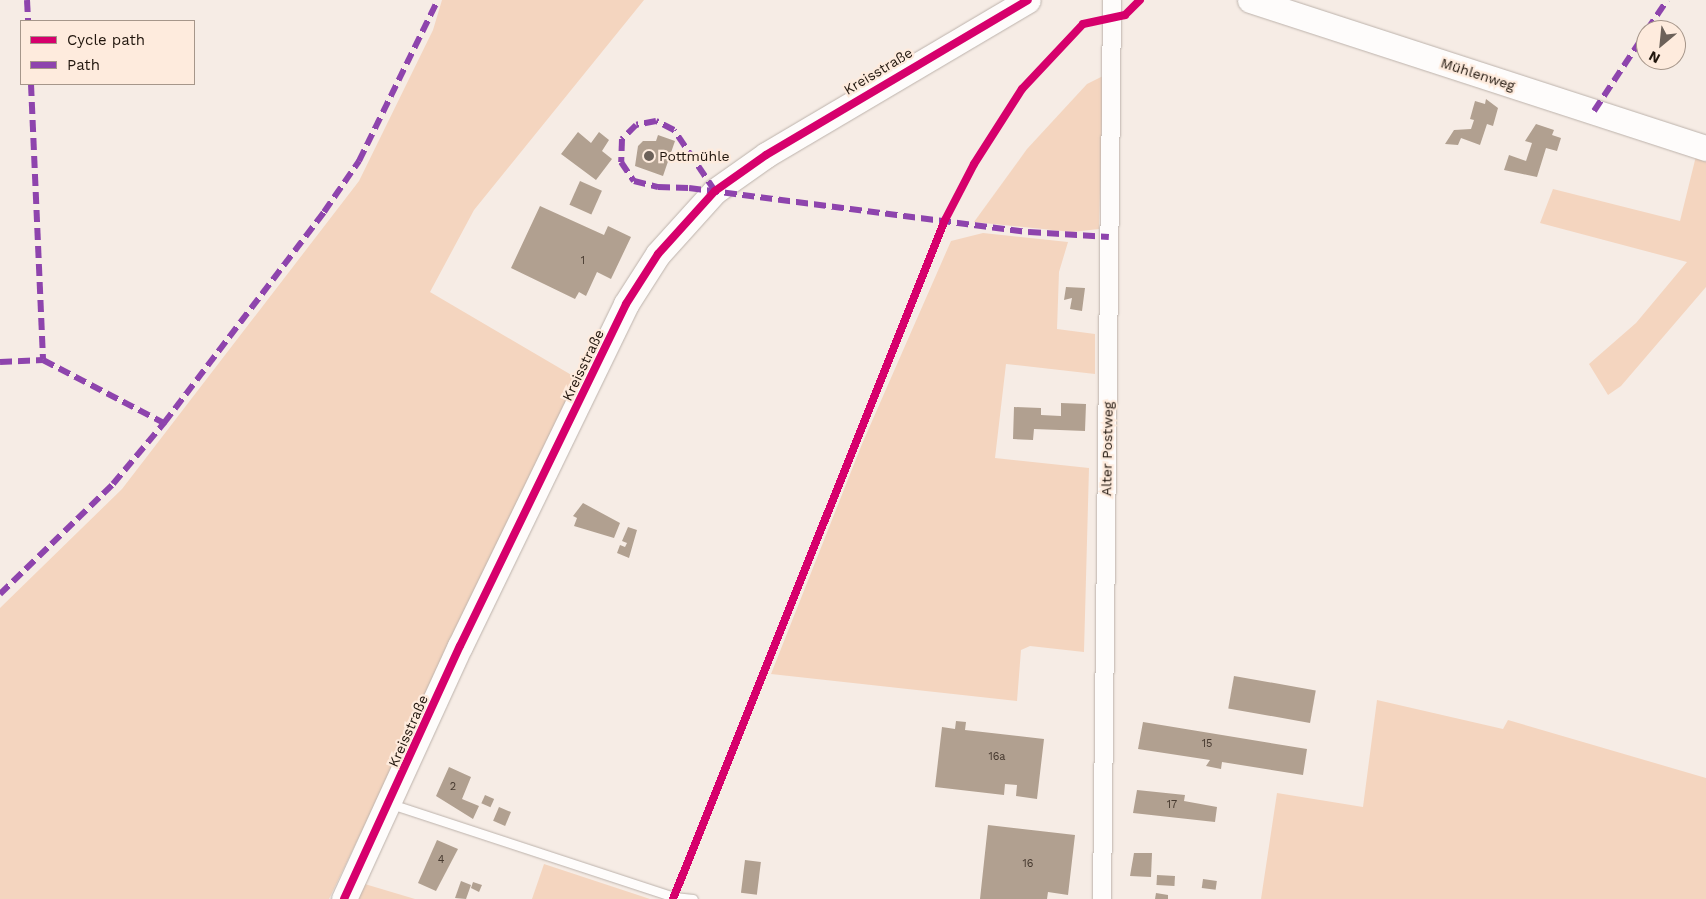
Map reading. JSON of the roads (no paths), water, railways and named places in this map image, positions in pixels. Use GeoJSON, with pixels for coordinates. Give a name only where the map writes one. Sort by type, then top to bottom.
{"type":"FeatureCollection","features":[{"type":"Feature","properties":{"kind":"street","name":"Kreisstraße"},"geometry":{"type":"LineString","coordinates":[[344,899],[390,803],[460,646],[626,304],[658,254],[715,191],[838,110],[1028,0]]}},
{"type":"Feature","properties":{"kind":"street","name":"Alter Postweg"},"geometry":{"type":"LineString","coordinates":[[1102,899],[1112,0]]}},
{"type":"Feature","properties":{"kind":"street","name":"Mühlenweg"},"geometry":{"type":"LineString","coordinates":[[1250,0],[1706,148]]}},
{"type":"Feature","properties":{"kind":"lane"},"geometry":{"type":"LineString","coordinates":[[390,803],[674,897],[693,899]]}},
{"type":"Feature","properties":{"kind":"place","name":"Pottmühle"},"geometry":{"type":"Point","coordinates":[649,156]}}]}
